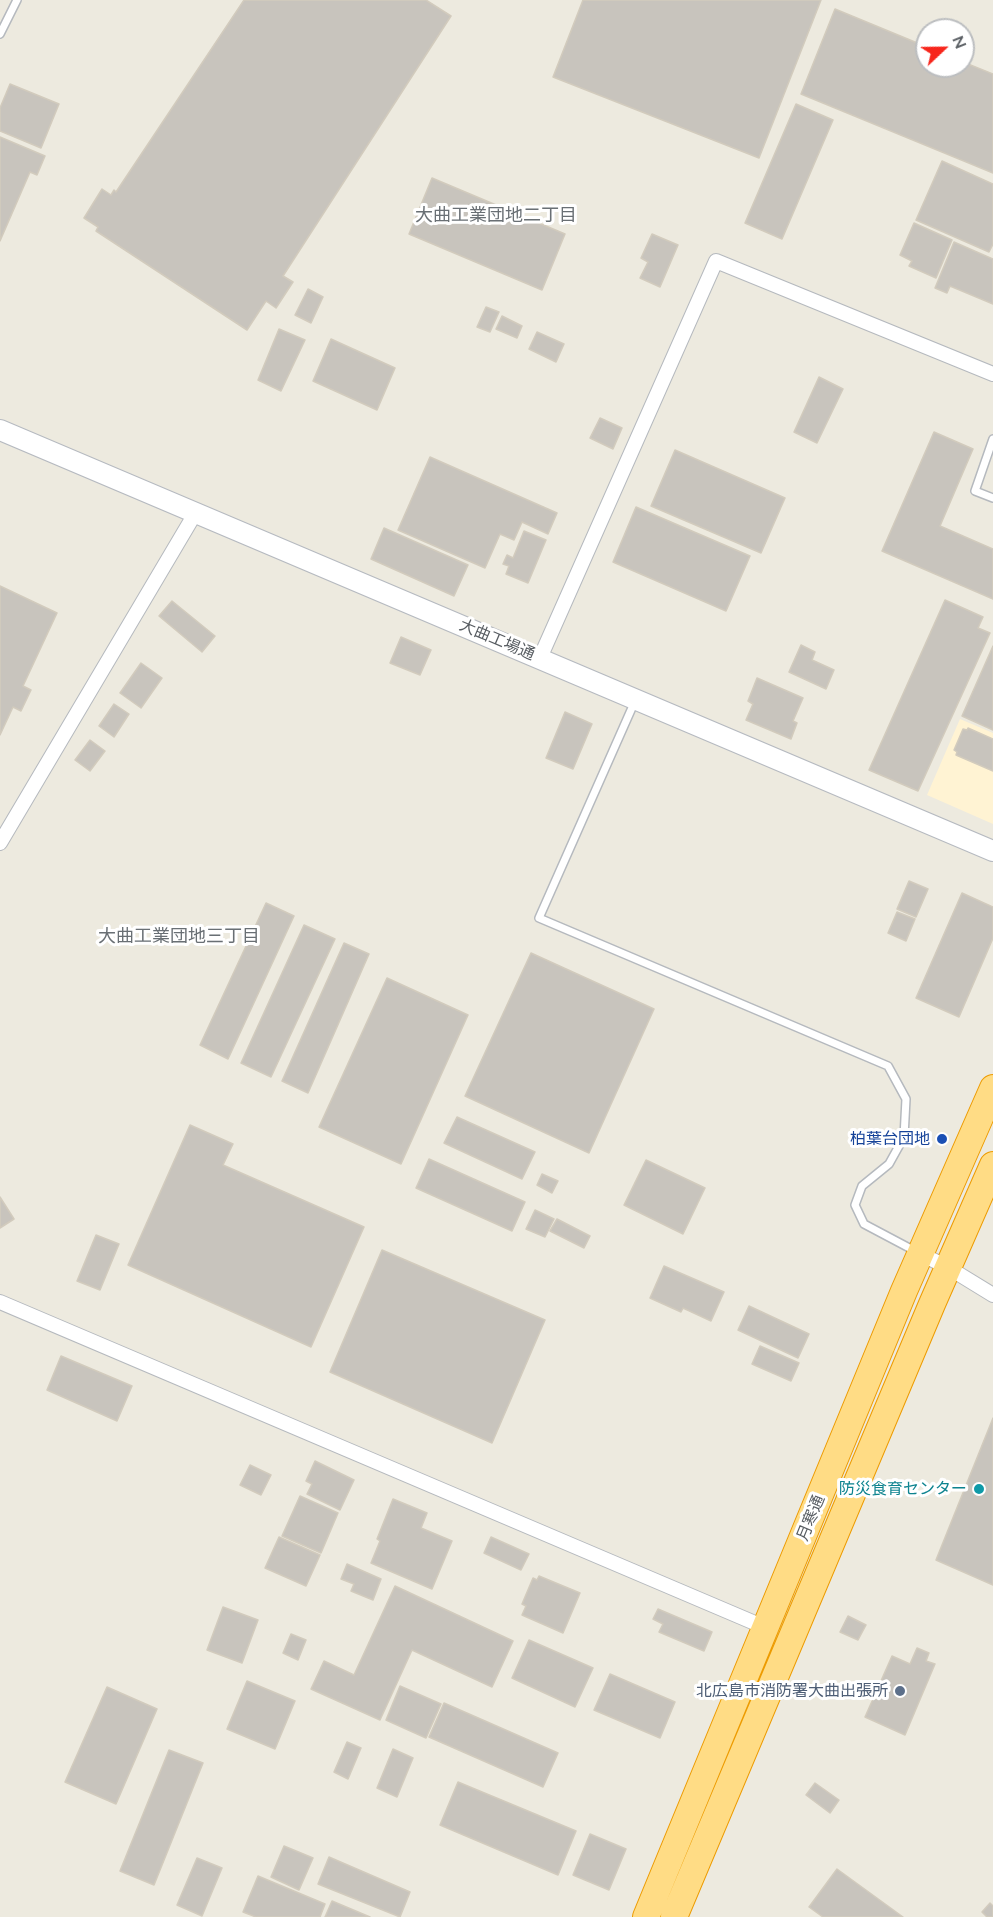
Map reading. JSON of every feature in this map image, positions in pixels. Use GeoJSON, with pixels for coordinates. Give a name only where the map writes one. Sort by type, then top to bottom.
{"type":"FeatureCollection","features":[{"type":"Feature","properties":{"kind":"highway","name":"月寒通"},"geometry":{"type":"LineString","coordinates":[[645,1917],[921,1254],[993,1088]]}},
{"type":"Feature","properties":{"kind":"highway","name":"月寒通"},"geometry":{"type":"LineString","coordinates":[[674,1917],[993,1165]]}},
{"type":"Feature","properties":{"kind":"street"},"geometry":{"type":"LineString","coordinates":[[540,658],[716,261],[993,374]]}},
{"type":"Feature","properties":{"kind":"street","name":"大曲工場通"},"geometry":{"type":"LineString","coordinates":[[0,430],[993,851]]}},
{"type":"Feature","properties":{"kind":"street"},"geometry":{"type":"LineString","coordinates":[[0,843],[196,512]]}},
{"type":"Feature","properties":{"kind":"street"},"geometry":{"type":"LineString","coordinates":[[921,1254],[993,1295]]}},
{"type":"Feature","properties":{"kind":"street"},"geometry":{"type":"LineString","coordinates":[[0,1302],[790,1639]]}},
{"type":"Feature","properties":{"kind":"lane"},"geometry":{"type":"LineString","coordinates":[[0,34],[16,0]]}},
{"type":"Feature","properties":{"kind":"lane"},"geometry":{"type":"LineString","coordinates":[[993,439],[975,491],[993,498]]}},
{"type":"Feature","properties":{"kind":"lane"},"geometry":{"type":"LineString","coordinates":[[636,699],[539,918],[888,1066],[906,1099],[904,1137],[889,1164],[862,1186],[855,1206],[864,1224],[921,1254]]}},
{"type":"Feature","properties":{"kind":"shaded area"},"geometry":{"type":"Polygon","coordinates":[[[960,719],[993,733],[993,824],[927,795],[960,719]]]}},
{"type":"Feature","properties":{"kind":"building"},"geometry":{"type":"Polygon","coordinates":[[[244,0],[426,0],[451,16],[283,276],[293,282],[276,308],[266,301],[247,330],[96,231],[98,227],[84,218],[102,189],[111,195],[114,190],[116,192],[244,0]]]}},
{"type":"Feature","properties":{"kind":"building"},"geometry":{"type":"Polygon","coordinates":[[[583,0],[821,0],[759,158],[553,77],[583,0]]]}},
{"type":"Feature","properties":{"kind":"building"},"geometry":{"type":"Polygon","coordinates":[[[835,9],[915,42],[915,78],[975,78],[975,67],[993,74],[993,173],[801,94],[835,9]]]}},
{"type":"Feature","properties":{"kind":"building"},"geometry":{"type":"Polygon","coordinates":[[[10,84],[59,104],[41,148],[0,131],[0,108],[10,84]]]}},
{"type":"Feature","properties":{"kind":"building"},"geometry":{"type":"Polygon","coordinates":[[[796,104],[833,120],[782,239],[745,223],[796,104]]]}},
{"type":"Feature","properties":{"kind":"building"},"geometry":{"type":"Polygon","coordinates":[[[0,137],[45,156],[37,175],[30,172],[0,241],[0,137]]]}},
{"type":"Feature","properties":{"kind":"building"},"geometry":{"type":"Polygon","coordinates":[[[942,161],[993,184],[993,244],[989,252],[916,220],[942,161]]]}},
{"type":"Feature","properties":{"kind":"building"},"geometry":{"type":"Polygon","coordinates":[[[432,178],[565,234],[542,290],[409,234],[432,178]]]}},
{"type":"Feature","properties":{"kind":"building"},"geometry":{"type":"Polygon","coordinates":[[[914,223],[952,240],[936,278],[909,266],[912,261],[900,255],[914,223]]]}},
{"type":"Feature","properties":{"kind":"building"},"geometry":{"type":"Polygon","coordinates":[[[652,234],[678,245],[660,287],[640,278],[648,262],[641,258],[652,234]]]}},
{"type":"Feature","properties":{"kind":"building"},"geometry":{"type":"Polygon","coordinates":[[[954,242],[993,259],[993,304],[950,286],[947,293],[935,288],[954,242]]]}},
{"type":"Feature","properties":{"kind":"building"},"geometry":{"type":"Polygon","coordinates":[[[308,289],[323,297],[311,323],[295,315],[308,289]]]}},
{"type":"Feature","properties":{"kind":"building"},"geometry":{"type":"Polygon","coordinates":[[[486,307],[499,312],[490,332],[477,327],[486,307]]]}},
{"type":"Feature","properties":{"kind":"building"},"geometry":{"type":"Polygon","coordinates":[[[502,316],[522,326],[517,338],[496,329],[502,316]]]}},
{"type":"Feature","properties":{"kind":"building"},"geometry":{"type":"Polygon","coordinates":[[[279,329],[305,340],[281,391],[258,380],[279,329]]]}},
{"type":"Feature","properties":{"kind":"building"},"geometry":{"type":"Polygon","coordinates":[[[537,332],[564,344],[556,362],[529,349],[537,332]]]}},
{"type":"Feature","properties":{"kind":"building"},"geometry":{"type":"Polygon","coordinates":[[[331,339],[395,368],[377,410],[313,381],[331,339]]]}},
{"type":"Feature","properties":{"kind":"building"},"geometry":{"type":"Polygon","coordinates":[[[819,377],[843,389],[817,443],[794,432],[819,377]]]}},
{"type":"Feature","properties":{"kind":"building"},"geometry":{"type":"Polygon","coordinates":[[[600,418],[622,428],[613,449],[590,438],[600,418]]]}},
{"type":"Feature","properties":{"kind":"building"},"geometry":{"type":"Polygon","coordinates":[[[934,432],[973,449],[940,526],[993,549],[993,599],[882,551],[934,432]]]}},
{"type":"Feature","properties":{"kind":"building"},"geometry":{"type":"Polygon","coordinates":[[[675,450],[785,498],[761,553],[651,506],[675,450]]]}},
{"type":"Feature","properties":{"kind":"building"},"geometry":{"type":"Polygon","coordinates":[[[430,457],[557,513],[548,534],[522,522],[514,540],[500,534],[485,568],[398,530],[430,457]]]}},
{"type":"Feature","properties":{"kind":"building"},"geometry":{"type":"Polygon","coordinates":[[[636,507],[750,556],[726,611],[613,562],[636,507]]]}},
{"type":"Feature","properties":{"kind":"building"},"geometry":{"type":"Polygon","coordinates":[[[384,528],[468,565],[454,596],[371,559],[384,528]]]}},
{"type":"Feature","properties":{"kind":"building"},"geometry":{"type":"Polygon","coordinates":[[[524,531],[546,540],[528,583],[506,574],[509,566],[503,564],[507,555],[513,558],[524,531]]]}},
{"type":"Feature","properties":{"kind":"building"},"geometry":{"type":"Polygon","coordinates":[[[0,586],[57,613],[23,686],[31,690],[21,711],[13,707],[0,735],[0,586]]]}},
{"type":"Feature","properties":{"kind":"building"},"geometry":{"type":"Polygon","coordinates":[[[945,600],[983,617],[978,628],[990,633],[918,791],[869,770],[945,600]]]}},
{"type":"Feature","properties":{"kind":"building"},"geometry":{"type":"Polygon","coordinates":[[[172,601],[215,636],[202,652],[159,616],[172,601]]]}},
{"type":"Feature","properties":{"kind":"building"},"geometry":{"type":"Polygon","coordinates":[[[401,637],[431,650],[420,675],[390,663],[401,637]]]}},
{"type":"Feature","properties":{"kind":"building"},"geometry":{"type":"Polygon","coordinates":[[[801,645],[815,652],[812,660],[834,670],[826,689],[789,672],[801,645]]]}},
{"type":"Feature","properties":{"kind":"building"},"geometry":{"type":"Polygon","coordinates":[[[993,646],[993,730],[962,716],[993,646]]]}},
{"type":"Feature","properties":{"kind":"building"},"geometry":{"type":"Polygon","coordinates":[[[141,663],[162,678],[141,708],[120,693],[141,663]]]}},
{"type":"Feature","properties":{"kind":"building"},"geometry":{"type":"Polygon","coordinates":[[[757,678],[803,698],[793,721],[797,723],[791,739],[746,720],[753,704],[748,701],[757,678]]]}},
{"type":"Feature","properties":{"kind":"building"},"geometry":{"type":"Polygon","coordinates":[[[114,704],[129,714],[114,737],[99,726],[114,704]]]}},
{"type":"Feature","properties":{"kind":"building"},"geometry":{"type":"Polygon","coordinates":[[[565,712],[592,724],[573,769],[546,758],[565,712]]]}},
{"type":"Feature","properties":{"kind":"building"},"geometry":{"type":"Polygon","coordinates":[[[968,728],[993,739],[993,771],[956,755],[957,752],[954,750],[963,729],[968,728]]]}},
{"type":"Feature","properties":{"kind":"building"},"geometry":{"type":"Polygon","coordinates":[[[90,740],[105,751],[90,771],[75,760],[90,740]]]}},
{"type":"Feature","properties":{"kind":"building"},"geometry":{"type":"Polygon","coordinates":[[[909,881],[928,889],[916,917],[897,909],[909,881]]]}},
{"type":"Feature","properties":{"kind":"building"},"geometry":{"type":"Polygon","coordinates":[[[962,893],[993,907],[993,938],[959,1017],[916,998],[962,893]]]}},
{"type":"Feature","properties":{"kind":"building"},"geometry":{"type":"Polygon","coordinates":[[[266,903],[294,916],[228,1059],[200,1045],[266,903]]]}},
{"type":"Feature","properties":{"kind":"building"},"geometry":{"type":"Polygon","coordinates":[[[897,912],[915,919],[906,941],[888,933],[897,912]]]}},
{"type":"Feature","properties":{"kind":"building"},"geometry":{"type":"Polygon","coordinates":[[[304,925],[335,939],[271,1077],[241,1063],[304,925]]]}},
{"type":"Feature","properties":{"kind":"building"},"geometry":{"type":"Polygon","coordinates":[[[344,943],[369,954],[308,1093],[282,1081],[344,943]]]}},
{"type":"Feature","properties":{"kind":"building"},"geometry":{"type":"Polygon","coordinates":[[[531,953],[654,1009],[589,1153],[465,1096],[531,953]]]}},
{"type":"Feature","properties":{"kind":"building"},"geometry":{"type":"Polygon","coordinates":[[[387,978],[468,1015],[401,1164],[319,1127],[387,978]]]}},
{"type":"Feature","properties":{"kind":"building"},"geometry":{"type":"Polygon","coordinates":[[[457,1117],[535,1152],[522,1179],[444,1143],[457,1117]]]}},
{"type":"Feature","properties":{"kind":"building"},"geometry":{"type":"Polygon","coordinates":[[[190,1125],[233,1144],[223,1165],[364,1227],[311,1347],[128,1265],[190,1125]]]}},
{"type":"Feature","properties":{"kind":"building"},"geometry":{"type":"Polygon","coordinates":[[[429,1159],[525,1202],[512,1231],[416,1188],[429,1159]]]}},
{"type":"Feature","properties":{"kind":"building"},"geometry":{"type":"Polygon","coordinates":[[[646,1160],[705,1188],[683,1234],[624,1205],[646,1160]]]}},
{"type":"Feature","properties":{"kind":"building"},"geometry":{"type":"Polygon","coordinates":[[[542,1174],[558,1181],[552,1193],[537,1185],[542,1174]]]}},
{"type":"Feature","properties":{"kind":"building"},"geometry":{"type":"Polygon","coordinates":[[[0,1197],[14,1219],[0,1228],[0,1197]]]}},
{"type":"Feature","properties":{"kind":"building"},"geometry":{"type":"Polygon","coordinates":[[[535,1210],[554,1219],[545,1237],[526,1229],[535,1210]]]}},
{"type":"Feature","properties":{"kind":"building"},"geometry":{"type":"Polygon","coordinates":[[[557,1219],[590,1236],[584,1248],[550,1231],[557,1219]]]}},
{"type":"Feature","properties":{"kind":"building"},"geometry":{"type":"Polygon","coordinates":[[[96,1235],[119,1244],[100,1290],[77,1281],[96,1235]]]}},
{"type":"Feature","properties":{"kind":"building"},"geometry":{"type":"Polygon","coordinates":[[[382,1250],[545,1320],[492,1443],[330,1372],[382,1250]]]}},
{"type":"Feature","properties":{"kind":"building"},"geometry":{"type":"Polygon","coordinates":[[[664,1266],[724,1292],[711,1321],[683,1308],[681,1312],[650,1298],[664,1266]]]}},
{"type":"Feature","properties":{"kind":"building"},"geometry":{"type":"Polygon","coordinates":[[[749,1306],[809,1334],[798,1358],[738,1330],[749,1306]]]}},
{"type":"Feature","properties":{"kind":"building"},"geometry":{"type":"Polygon","coordinates":[[[760,1346],[799,1363],[791,1381],[752,1364],[760,1346]]]}},
{"type":"Feature","properties":{"kind":"building"},"geometry":{"type":"Polygon","coordinates":[[[61,1356],[132,1386],[117,1421],[47,1390],[61,1356]]]}},
{"type":"Feature","properties":{"kind":"building","name":"防災食育センター"},"geometry":{"type":"Polygon","coordinates":[[[993,1418],[993,1585],[936,1560],[993,1418]]]}},
{"type":"Feature","properties":{"kind":"building"},"geometry":{"type":"Polygon","coordinates":[[[315,1461],[354,1480],[340,1510],[307,1494],[312,1484],[306,1481],[315,1461]]]}},
{"type":"Feature","properties":{"kind":"building"},"geometry":{"type":"Polygon","coordinates":[[[250,1465],[271,1475],[261,1495],[240,1485],[250,1465]]]}},
{"type":"Feature","properties":{"kind":"building"},"geometry":{"type":"Polygon","coordinates":[[[300,1496],[338,1513],[321,1553],[282,1536],[300,1496]]]}},
{"type":"Feature","properties":{"kind":"building"},"geometry":{"type":"Polygon","coordinates":[[[393,1499],[427,1513],[421,1528],[452,1541],[432,1589],[371,1563],[380,1541],[377,1539],[393,1499]]]}},
{"type":"Feature","properties":{"kind":"building"},"geometry":{"type":"Polygon","coordinates":[[[279,1537],[320,1555],[306,1586],[265,1568],[279,1537]]]}},
{"type":"Feature","properties":{"kind":"building"},"geometry":{"type":"Polygon","coordinates":[[[491,1537],[529,1554],[521,1570],[484,1553],[491,1537]]]}},
{"type":"Feature","properties":{"kind":"building"},"geometry":{"type":"Polygon","coordinates":[[[347,1564],[381,1579],[373,1600],[351,1591],[354,1584],[341,1579],[347,1564]]]}},
{"type":"Feature","properties":{"kind":"building"},"geometry":{"type":"Polygon","coordinates":[[[539,1576],[580,1593],[563,1633],[522,1615],[526,1606],[522,1604],[533,1578],[537,1580],[539,1576]]]}},
{"type":"Feature","properties":{"kind":"building"},"geometry":{"type":"Polygon","coordinates":[[[395,1586],[513,1641],[492,1687],[412,1650],[380,1720],[311,1689],[324,1661],[354,1675],[395,1586]]]}},
{"type":"Feature","properties":{"kind":"building"},"geometry":{"type":"Polygon","coordinates":[[[223,1607],[258,1620],[242,1663],[207,1650],[223,1607]]]}},
{"type":"Feature","properties":{"kind":"building"},"geometry":{"type":"Polygon","coordinates":[[[658,1609],[712,1632],[704,1651],[659,1632],[663,1624],[653,1619],[658,1609]]]}},
{"type":"Feature","properties":{"kind":"building"},"geometry":{"type":"Polygon","coordinates":[[[848,1616],[866,1625],[858,1640],[840,1632],[848,1616]]]}},
{"type":"Feature","properties":{"kind":"building"},"geometry":{"type":"Polygon","coordinates":[[[291,1634],[306,1640],[298,1660],[283,1653],[291,1634]]]}},
{"type":"Feature","properties":{"kind":"building"},"geometry":{"type":"Polygon","coordinates":[[[529,1640],[593,1668],[575,1707],[512,1678],[529,1640]]]}},
{"type":"Feature","properties":{"kind":"building","name":"北広島市消防署大曲出張所"},"geometry":{"type":"Polygon","coordinates":[[[917,1648],[929,1653],[926,1661],[935,1664],[905,1735],[865,1717],[892,1656],[910,1664],[917,1648]]]}},
{"type":"Feature","properties":{"kind":"building"},"geometry":{"type":"Polygon","coordinates":[[[610,1674],[675,1702],[660,1738],[594,1710],[610,1674]]]}},
{"type":"Feature","properties":{"kind":"building"},"geometry":{"type":"Polygon","coordinates":[[[247,1681],[295,1701],[275,1749],[227,1729],[247,1681]]]}},
{"type":"Feature","properties":{"kind":"building"},"geometry":{"type":"Polygon","coordinates":[[[400,1686],[441,1704],[426,1738],[386,1720],[400,1686]]]}},
{"type":"Feature","properties":{"kind":"building"},"geometry":{"type":"Polygon","coordinates":[[[107,1687],[157,1709],[116,1804],[65,1782],[107,1687]]]}},
{"type":"Feature","properties":{"kind":"building"},"geometry":{"type":"Polygon","coordinates":[[[444,1703],[558,1753],[543,1787],[429,1737],[444,1703]]]}},
{"type":"Feature","properties":{"kind":"building"},"geometry":{"type":"Polygon","coordinates":[[[347,1742],[361,1748],[348,1779],[334,1772],[347,1742]]]}},
{"type":"Feature","properties":{"kind":"building"},"geometry":{"type":"Polygon","coordinates":[[[393,1749],[413,1758],[397,1797],[377,1788],[393,1749]]]}},
{"type":"Feature","properties":{"kind":"building"},"geometry":{"type":"Polygon","coordinates":[[[169,1750],[203,1763],[154,1885],[120,1871],[169,1750]]]}},
{"type":"Feature","properties":{"kind":"building"},"geometry":{"type":"Polygon","coordinates":[[[458,1782],[576,1831],[558,1875],[440,1825],[458,1782]]]}},
{"type":"Feature","properties":{"kind":"building"},"geometry":{"type":"Polygon","coordinates":[[[815,1783],[839,1800],[830,1813],[806,1795],[815,1783]]]}},
{"type":"Feature","properties":{"kind":"building"},"geometry":{"type":"Polygon","coordinates":[[[590,1834],[626,1849],[609,1890],[573,1875],[590,1834]]]}},
{"type":"Feature","properties":{"kind":"building"},"geometry":{"type":"Polygon","coordinates":[[[284,1846],[313,1858],[299,1890],[271,1877],[284,1846]]]}},
{"type":"Feature","properties":{"kind":"building"},"geometry":{"type":"Polygon","coordinates":[[[329,1857],[410,1892],[400,1917],[318,1884],[329,1857]]]}},
{"type":"Feature","properties":{"kind":"building"},"geometry":{"type":"Polygon","coordinates":[[[197,1858],[222,1868],[202,1916],[177,1905],[197,1858]]]}},
{"type":"Feature","properties":{"kind":"building"},"geometry":{"type":"Polygon","coordinates":[[[837,1869],[903,1917],[823,1917],[809,1907],[837,1869]]]}},
{"type":"Feature","properties":{"kind":"building"},"geometry":{"type":"Polygon","coordinates":[[[258,1876],[325,1904],[320,1917],[256,1917],[243,1912],[258,1876]]]}},
{"type":"Feature","properties":{"kind":"building"},"geometry":{"type":"Polygon","coordinates":[[[332,1901],[370,1917],[325,1917],[332,1901]]]}},
{"type":"Feature","properties":{"kind":"building"},"geometry":{"type":"Polygon","coordinates":[[[990,1903],[993,1906],[993,1917],[987,1917],[982,1912],[990,1903]]]}},
{"type":"Feature","properties":{"kind":"place","name":"柏葉台団地"},"geometry":{"type":"Point","coordinates":[942,1139]}},
{"type":"Feature","properties":{"kind":"place","name":"防災食育センター"},"geometry":{"type":"Point","coordinates":[979,1489]}},
{"type":"Feature","properties":{"kind":"place","name":"北広島市消防署大曲出張所"},"geometry":{"type":"Point","coordinates":[900,1691]}},
{"type":"Feature","properties":{"kind":"district","name":"大曲工業団地二丁目"},"geometry":{"type":"Point","coordinates":[496,216]}},
{"type":"Feature","properties":{"kind":"district","name":"大曲工業団地三丁目"},"geometry":{"type":"Point","coordinates":[179,937]}}]}
